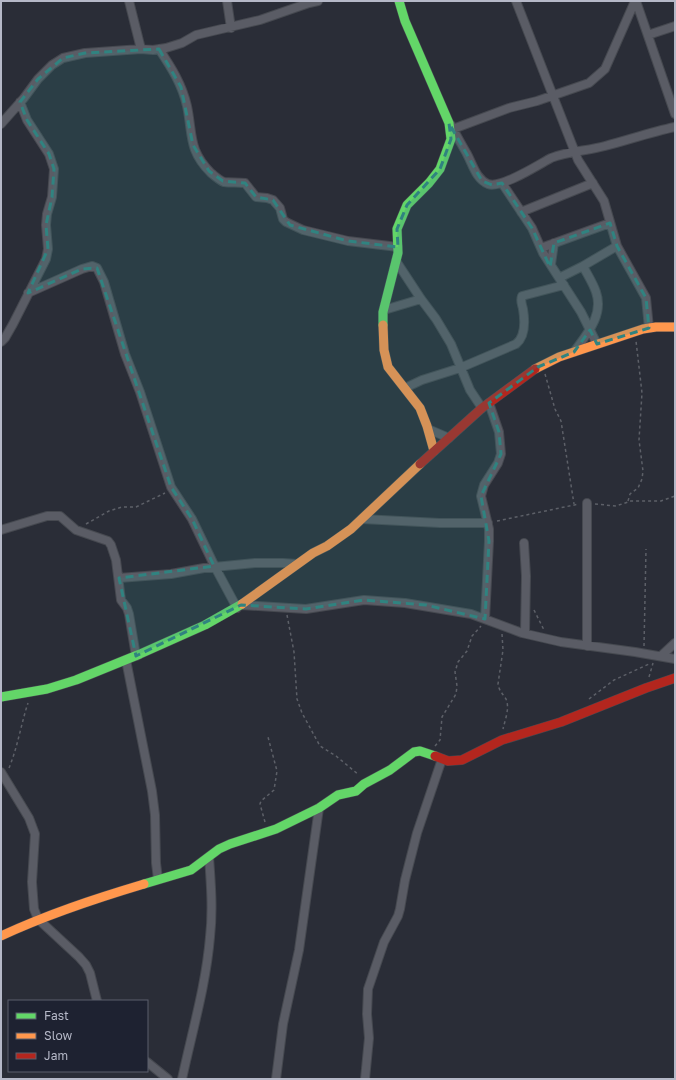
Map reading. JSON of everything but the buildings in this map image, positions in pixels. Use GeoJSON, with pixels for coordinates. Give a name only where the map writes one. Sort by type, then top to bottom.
{"type":"FeatureCollection","features":[{"type":"Feature","properties":{"kind":"street"},"geometry":{"type":"LineString","coordinates":[[130,1],[141,49]]}},
{"type":"Feature","properties":{"kind":"street"},"geometry":{"type":"LineString","coordinates":[[227,1],[231,28]]}},
{"type":"Feature","properties":{"kind":"street"},"geometry":{"type":"LineString","coordinates":[[1,124],[38,79],[52,65],[63,58],[84,53],[159,49],[182,43],[196,35],[260,20],[318,1]]}},
{"type":"Feature","properties":{"kind":"street"},"geometry":{"type":"LineString","coordinates":[[400,1],[405,21],[424,67],[451,126],[468,155],[476,173],[482,181],[492,185],[502,183],[552,158],[564,154],[605,146],[675,127]]}},
{"type":"Feature","properties":{"kind":"street"},"geometry":{"type":"LineString","coordinates":[[516,1],[537,58],[582,169],[604,201],[617,246],[646,298],[649,328]]}},
{"type":"Feature","properties":{"kind":"street"},"geometry":{"type":"LineString","coordinates":[[451,126],[588,83],[605,69],[636,1]]}},
{"type":"Feature","properties":{"kind":"street"},"geometry":{"type":"LineString","coordinates":[[636,1],[675,114]]}},
{"type":"Feature","properties":{"kind":"street"},"geometry":{"type":"LineString","coordinates":[[648,35],[675,26]]}},
{"type":"Feature","properties":{"kind":"street"},"geometry":{"type":"LineString","coordinates":[[159,49],[175,73],[181,87],[187,106],[193,145],[202,163],[215,176],[223,182],[245,183],[256,197],[273,200],[280,208],[284,221],[296,228],[348,241],[398,247]]}},
{"type":"Feature","properties":{"kind":"street"},"geometry":{"type":"LineString","coordinates":[[1,342],[8,333],[46,259],[48,249],[46,225],[47,214],[52,197],[54,169],[49,154],[27,120],[20,102]]}},
{"type":"Feature","properties":{"kind":"street"},"geometry":{"type":"LineString","coordinates":[[434,451],[420,408],[391,371],[386,361],[383,335],[384,310],[396,261],[398,228],[405,209],[440,169],[451,139],[451,126]]}},
{"type":"Feature","properties":{"kind":"street"},"geometry":{"type":"LineString","coordinates":[[502,183],[532,228],[541,248],[581,312],[597,344]]}},
{"type":"Feature","properties":{"kind":"street"},"geometry":{"type":"LineString","coordinates":[[521,212],[592,183]]}},
{"type":"Feature","properties":{"kind":"street"},"geometry":{"type":"LineString","coordinates":[[541,248],[610,223]]}},
{"type":"Feature","properties":{"kind":"street"},"geometry":{"type":"LineString","coordinates":[[551,264],[554,243]]}},
{"type":"Feature","properties":{"kind":"street"},"geometry":{"type":"LineString","coordinates":[[559,278],[617,246]]}},
{"type":"Feature","properties":{"kind":"street"},"geometry":{"type":"LineString","coordinates":[[396,261],[436,319],[451,344],[470,390],[486,406],[499,432],[501,454],[498,463],[484,485],[481,496],[488,523],[489,541],[485,619]]}},
{"type":"Feature","properties":{"kind":"street"},"geometry":{"type":"LineString","coordinates":[[28,293],[82,269],[92,266],[97,268],[104,282],[125,354],[140,392],[173,489],[192,519],[215,567],[239,606]]}},
{"type":"Feature","properties":{"kind":"street"},"geometry":{"type":"LineString","coordinates":[[574,352],[590,330],[599,306],[596,292],[583,266]]}},
{"type":"Feature","properties":{"kind":"street"},"geometry":{"type":"LineString","coordinates":[[405,388],[437,374],[460,368],[504,350],[519,341],[524,329],[521,300],[522,296],[564,285]]}},
{"type":"Feature","properties":{"kind":"street"},"geometry":{"type":"LineString","coordinates":[[384,310],[421,299]]}},
{"type":"Feature","properties":{"kind":"street"},"geometry":{"type":"LineString","coordinates":[[1,697],[47,689],[76,680],[136,656],[206,625],[239,606],[313,553],[327,546],[352,529],[434,451],[486,406],[542,365],[597,344],[649,328],[675,327]]}},
{"type":"Feature","properties":{"kind":"street"},"geometry":{"type":"LineString","coordinates":[[428,429],[449,438]]}},
{"type":"Feature","properties":{"kind":"street"},"geometry":{"type":"LineString","coordinates":[[587,503],[587,646]]}},
{"type":"Feature","properties":{"kind":"street"},"geometry":{"type":"LineString","coordinates":[[1,530],[55,515],[63,517],[76,530],[108,541],[111,545],[116,560],[121,600],[127,608],[136,656]]}},
{"type":"Feature","properties":{"kind":"street"},"geometry":{"type":"LineString","coordinates":[[362,519],[440,523],[488,523]]}},
{"type":"Feature","properties":{"kind":"street"},"geometry":{"type":"LineString","coordinates":[[524,543],[526,576],[525,633]]}},
{"type":"Feature","properties":{"kind":"street"},"geometry":{"type":"LineString","coordinates":[[119,578],[171,574],[215,567],[255,563],[297,564]]}},
{"type":"Feature","properties":{"kind":"street"},"geometry":{"type":"LineString","coordinates":[[239,606],[306,609],[364,600],[432,606],[470,614],[525,633],[587,646],[675,659]]}},
{"type":"Feature","properties":{"kind":"street"},"geometry":{"type":"LineString","coordinates":[[661,656],[675,643]]}},
{"type":"Feature","properties":{"kind":"street"},"geometry":{"type":"LineString","coordinates":[[126,660],[152,791],[155,815],[156,863],[158,879]]}},
{"type":"Feature","properties":{"kind":"street"},"geometry":{"type":"LineString","coordinates":[[1,936],[38,919],[103,896],[191,870],[219,850],[236,841],[267,832],[306,816],[335,797],[356,791],[366,783],[390,770],[409,755],[417,752],[425,752],[442,759],[462,760],[501,741],[562,722],[646,688],[675,678]]}},
{"type":"Feature","properties":{"kind":"street"},"geometry":{"type":"LineString","coordinates":[[365,1079],[369,1038],[367,1014],[368,989],[384,942],[398,916],[417,834],[442,759]]}},
{"type":"Feature","properties":{"kind":"street"},"geometry":{"type":"LineString","coordinates":[[3,775],[28,818],[35,834],[32,882],[34,909],[38,919],[86,965],[97,1000]]}},
{"type":"Feature","properties":{"kind":"street"},"geometry":{"type":"LineString","coordinates":[[276,1079],[282,1024],[299,950],[319,808]]}},
{"type":"Feature","properties":{"kind":"street"},"geometry":{"type":"LineString","coordinates":[[182,1079],[204,979],[210,937],[212,888],[210,857]]}},
{"type":"Feature","properties":{"kind":"street"},"geometry":{"type":"LineString","coordinates":[[148,1063],[168,1079]]}},
{"type":"Feature","properties":{"kind":"path"},"geometry":{"type":"LineString","coordinates":[[628,501],[630,494],[638,488],[641,483],[642,471],[638,440],[642,394],[635,332]]}},
{"type":"Feature","properties":{"kind":"path"},"geometry":{"type":"LineString","coordinates":[[542,365],[555,409],[561,422],[574,505]]}},
{"type":"Feature","properties":{"kind":"path"},"geometry":{"type":"LineString","coordinates":[[76,530],[109,510],[122,507],[136,507],[173,489]]}},
{"type":"Feature","properties":{"kind":"path"},"geometry":{"type":"LineString","coordinates":[[644,654],[646,549]]}},
{"type":"Feature","properties":{"kind":"path"},"geometry":{"type":"LineString","coordinates":[[286,608],[294,652],[297,699],[302,713],[320,746],[352,768],[366,783]]}},
{"type":"Feature","properties":{"kind":"path"},"geometry":{"type":"LineString","coordinates":[[534,609],[548,638]]}},
{"type":"Feature","properties":{"kind":"path"},"geometry":{"type":"LineString","coordinates":[[425,752],[434,747],[440,740],[442,717],[457,690],[455,672],[458,662],[467,651],[472,636],[482,625],[485,619]]}},
{"type":"Feature","properties":{"kind":"path"},"geometry":{"type":"LineString","coordinates":[[501,741],[507,711],[506,699],[498,688],[502,650],[502,626]]}},
{"type":"Feature","properties":{"kind":"path"},"geometry":{"type":"LineString","coordinates":[[588,700],[614,680],[653,662],[646,688]]}},
{"type":"Feature","properties":{"kind":"path"},"geometry":{"type":"LineString","coordinates":[[3,775],[20,738],[21,726],[30,692]]}},
{"type":"Feature","properties":{"kind":"path"},"geometry":{"type":"LineString","coordinates":[[267,832],[260,804],[261,801],[274,790],[276,786],[277,771],[268,737]]}},
{"type":"Feature","properties":{"kind":"highlighted area"},"geometry":{"type":"Polygon","coordinates":[[[159,49],[181,87],[193,145],[209,171],[223,181],[245,183],[256,197],[273,200],[290,225],[348,241],[398,247],[397,229],[407,205],[440,169],[451,139],[449,123],[482,181],[492,185],[502,183],[532,228],[550,267],[554,243],[610,223],[617,246],[646,298],[649,328],[597,344],[590,330],[574,352],[538,367],[489,403],[499,432],[501,454],[481,496],[489,541],[485,619],[426,605],[364,600],[306,609],[241,605],[136,656],[119,578],[214,566],[192,519],[171,487],[97,268],[82,269],[28,293],[48,249],[46,225],[52,197],[54,169],[49,154],[27,120],[20,102],[38,79],[63,58],[85,53],[159,49]]]}},
{"type":"Feature","properties":{"kind":"traffic: fast"},"geometry":{"type":"LineString","coordinates":[[383,325],[383,312],[398,253],[397,229],[407,205],[429,183],[440,169],[451,139],[449,123],[405,21],[399,1]]}},
{"type":"Feature","properties":{"kind":"traffic: fast"},"geometry":{"type":"LineString","coordinates":[[1,697],[47,689],[76,680],[205,625],[242,604]]}},
{"type":"Feature","properties":{"kind":"traffic: fast"},"geometry":{"type":"LineString","coordinates":[[144,884],[191,870],[219,849],[276,829],[319,808],[338,795],[356,791],[364,784],[390,770],[414,752],[420,751],[435,756]]}},
{"type":"Feature","properties":{"kind":"traffic: slow"},"geometry":{"type":"LineString","coordinates":[[383,325],[384,350],[388,367],[420,408],[434,451]]}},
{"type":"Feature","properties":{"kind":"traffic: slow"},"geometry":{"type":"LineString","coordinates":[[535,369],[559,357],[643,329],[675,327]]}},
{"type":"Feature","properties":{"kind":"traffic: slow"},"geometry":{"type":"LineString","coordinates":[[242,604],[313,553],[327,546],[351,529],[420,464]]}},
{"type":"Feature","properties":{"kind":"traffic: slow"},"geometry":{"type":"LineString","coordinates":[[1,936],[71,907],[144,884]]}},
{"type":"Feature","properties":{"kind":"traffic: jam"},"geometry":{"type":"LineString","coordinates":[[420,464],[482,408],[535,369]]}},
{"type":"Feature","properties":{"kind":"traffic: jam"},"geometry":{"type":"LineString","coordinates":[[435,756],[448,761],[462,760],[502,740],[561,722],[675,678]]}}]}
